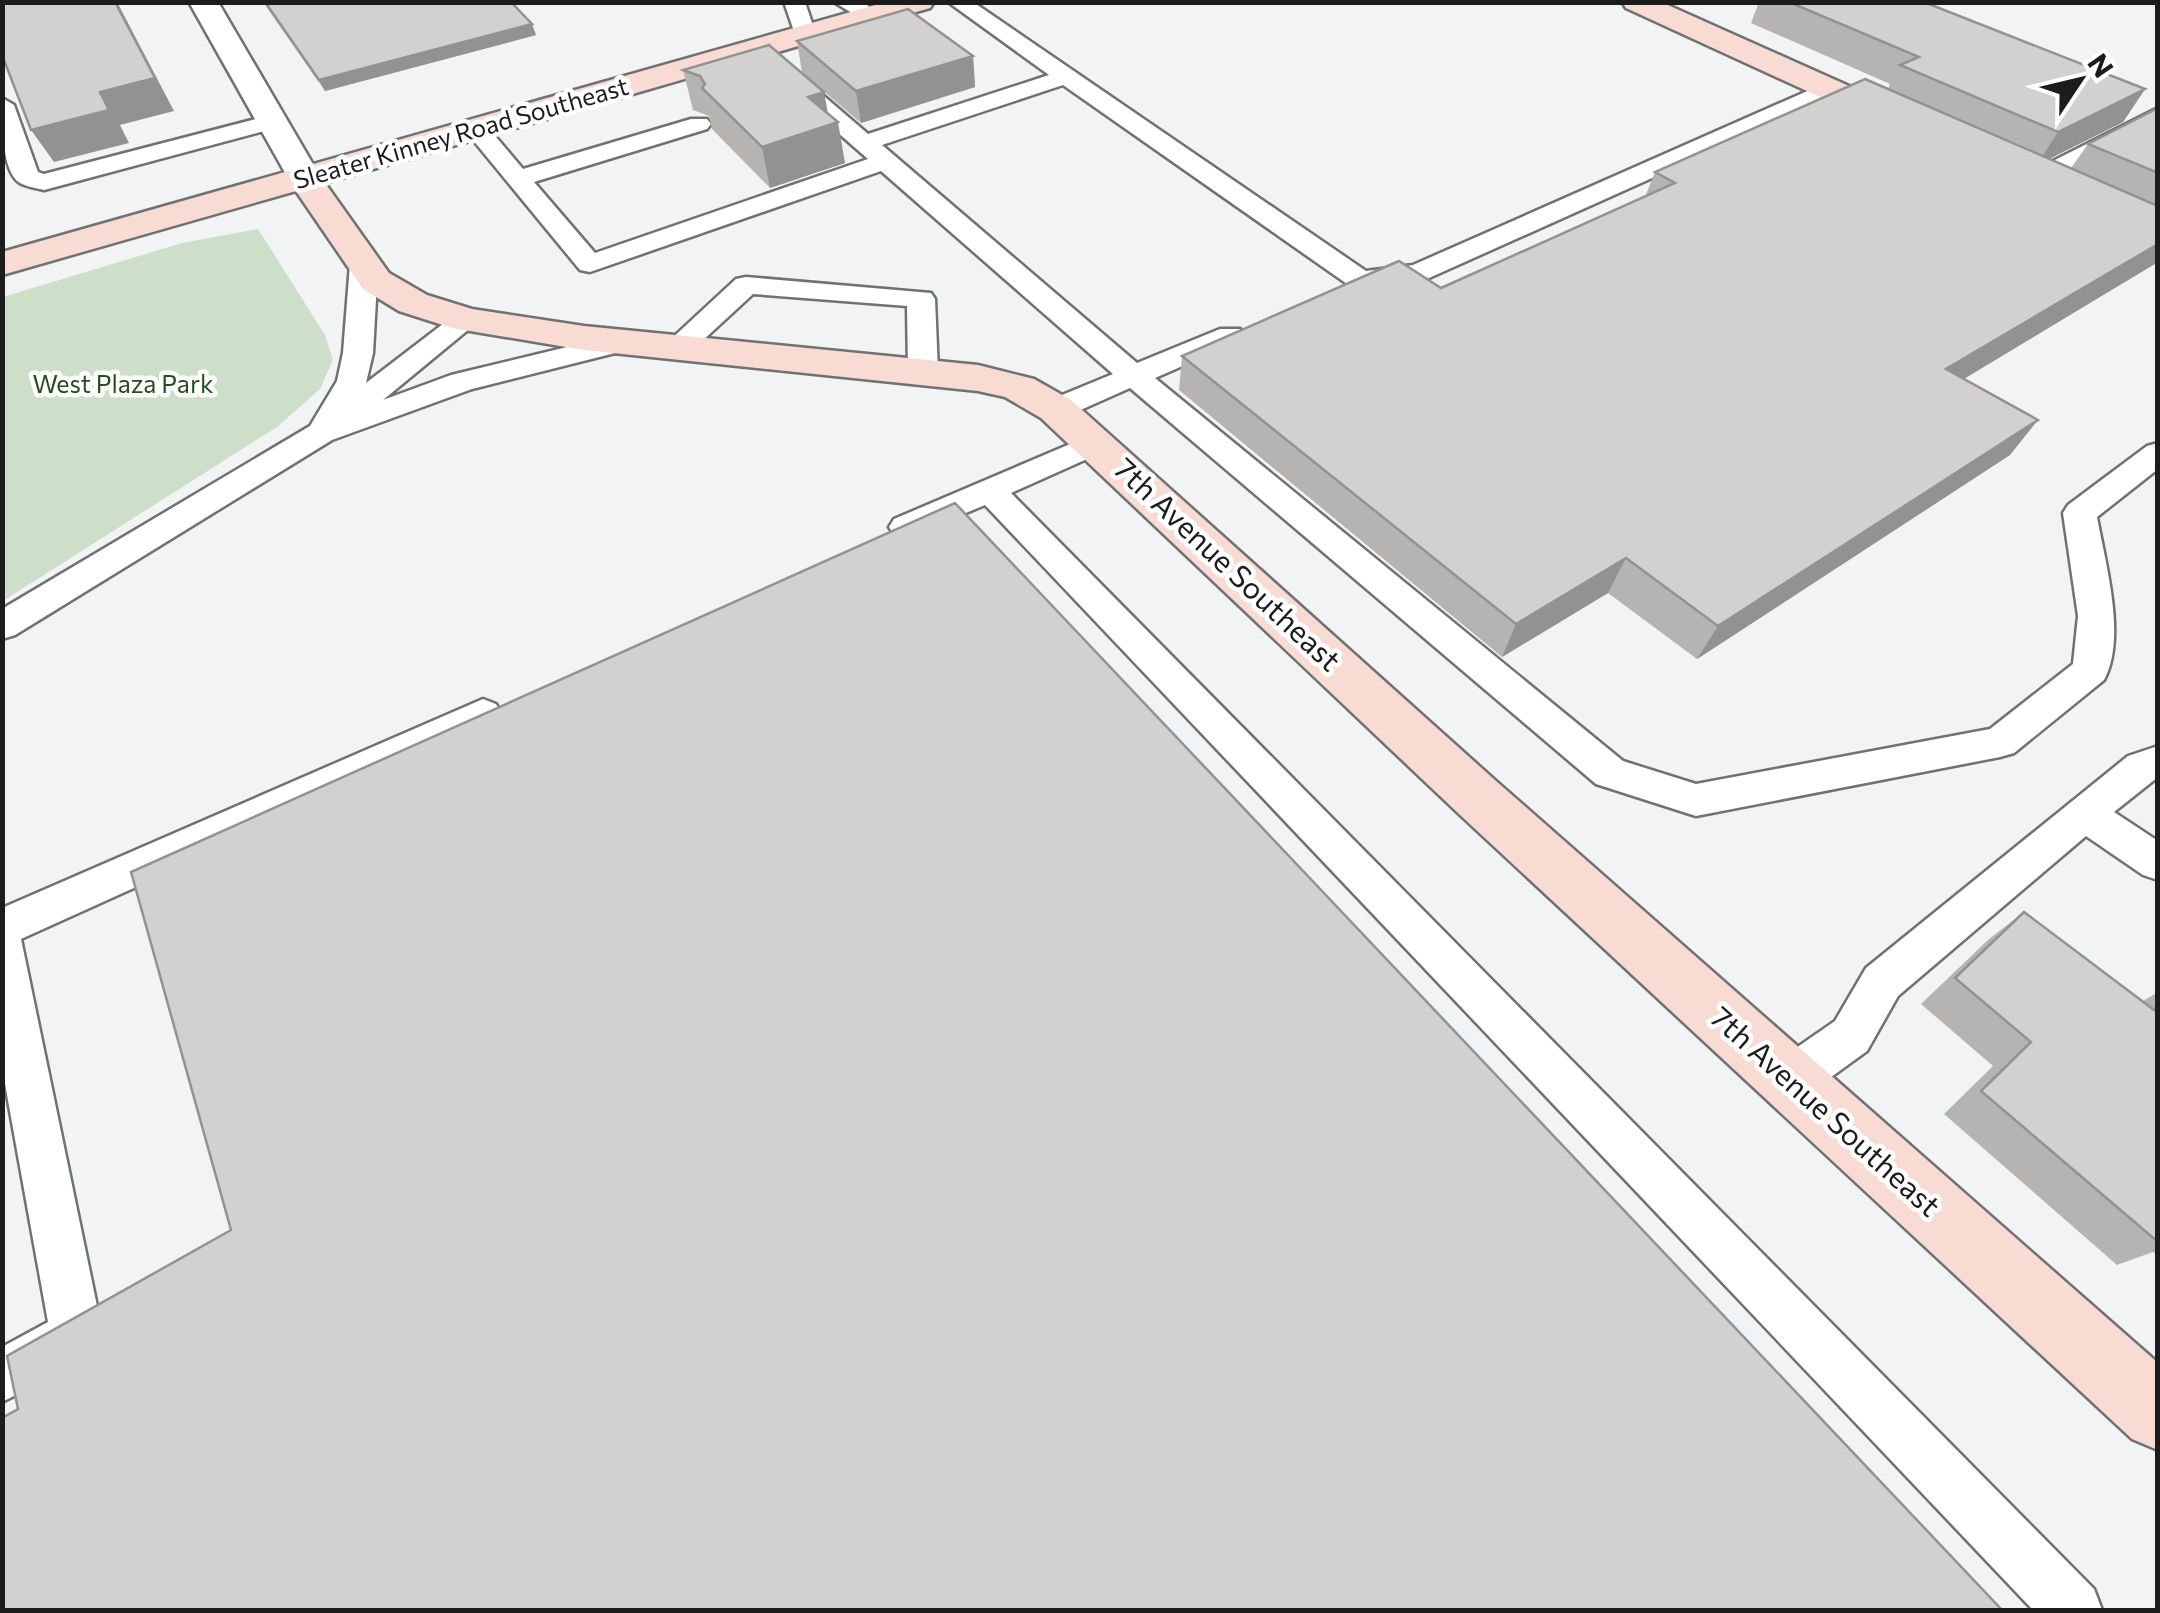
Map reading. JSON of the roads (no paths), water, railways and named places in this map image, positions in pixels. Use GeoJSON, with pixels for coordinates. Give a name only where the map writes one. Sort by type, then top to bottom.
{"type":"FeatureCollection","features":[{"type":"Feature","properties":{"kind":"street","name":"7th Avenue Southeast"},"geometry":{"type":"LineString","coordinates":[[203,2],[304,178],[376,281],[413,304],[466,320],[625,342],[978,378],[1018,388],[1056,409],[1476,797],[2158,1413]]}},
{"type":"Feature","properties":{"kind":"street","name":"Sleater Kinney Road Southeast"},"geometry":{"type":"LineString","coordinates":[[2,264],[804,35],[858,9],[920,2]]}},
{"type":"Feature","properties":{"kind":"street"},"geometry":{"type":"LineString","coordinates":[[1636,2],[1930,135]]}},
{"type":"Feature","properties":{"kind":"street"},"geometry":{"type":"LineString","coordinates":[[1998,166],[2068,197]]}},
{"type":"Feature","properties":{"kind":"lane"},"geometry":{"type":"LineString","coordinates":[[794,2],[804,35]]}},
{"type":"Feature","properties":{"kind":"lane"},"geometry":{"type":"LineString","coordinates":[[958,2],[1360,280]]}},
{"type":"Feature","properties":{"kind":"lane"},"geometry":{"type":"LineString","coordinates":[[755,49],[1134,376],[1610,773],[1696,800],[2000,742],[2091,670],[2096,616],[2080,514],[2158,453]]}},
{"type":"Feature","properties":{"kind":"lane"},"geometry":{"type":"LineString","coordinates":[[864,143],[1066,77]]}},
{"type":"Feature","properties":{"kind":"lane"},"geometry":{"type":"LineString","coordinates":[[1323,296],[1360,280],[1419,272],[1829,90]]}},
{"type":"Feature","properties":{"kind":"lane"},"geometry":{"type":"LineString","coordinates":[[2,105],[26,176],[44,182],[272,122]]}},
{"type":"Feature","properties":{"kind":"lane"},"geometry":{"type":"LineString","coordinates":[[2032,181],[2158,114]]}},
{"type":"Feature","properties":{"kind":"lane"},"geometry":{"type":"LineString","coordinates":[[517,180],[699,124]]}},
{"type":"Feature","properties":{"kind":"lane"},"geometry":{"type":"LineString","coordinates":[[476,129],[590,264],[885,162]]}},
{"type":"Feature","properties":{"kind":"lane"},"geometry":{"type":"LineString","coordinates":[[321,433],[352,381],[358,353],[364,264]]}},
{"type":"Feature","properties":{"kind":"lane"},"geometry":{"type":"LineString","coordinates":[[678,348],[746,285],[921,300],[923,372]]}},
{"type":"Feature","properties":{"kind":"lane"},"geometry":{"type":"LineString","coordinates":[[2,626],[321,433],[466,320]]}},
{"type":"Feature","properties":{"kind":"lane"},"geometry":{"type":"LineString","coordinates":[[1056,409],[1250,327]]}},
{"type":"Feature","properties":{"kind":"lane"},"geometry":{"type":"LineString","coordinates":[[321,433],[494,372],[625,342]]}},
{"type":"Feature","properties":{"kind":"lane"},"geometry":{"type":"LineString","coordinates":[[869,543],[1096,442]]}},
{"type":"Feature","properties":{"kind":"lane"},"geometry":{"type":"LineString","coordinates":[[988,490],[2073,1610]]}},
{"type":"Feature","properties":{"kind":"lane"},"geometry":{"type":"LineString","coordinates":[[2,928],[520,698]]}},
{"type":"Feature","properties":{"kind":"lane"},"geometry":{"type":"LineString","coordinates":[[1789,1080],[1851,1036],[1882,982],[2084,812],[2142,767],[2158,761]]}},
{"type":"Feature","properties":{"kind":"lane"},"geometry":{"type":"LineString","coordinates":[[2084,812],[2158,863]]}},
{"type":"Feature","properties":{"kind":"lane"},"geometry":{"type":"LineString","coordinates":[[2,944],[77,1335],[2,1376]]}},
{"type":"Feature","properties":{"kind":"park label","name":"West Plaza Park"},"geometry":{"type":"Point","coordinates":[123,384]}}]}
